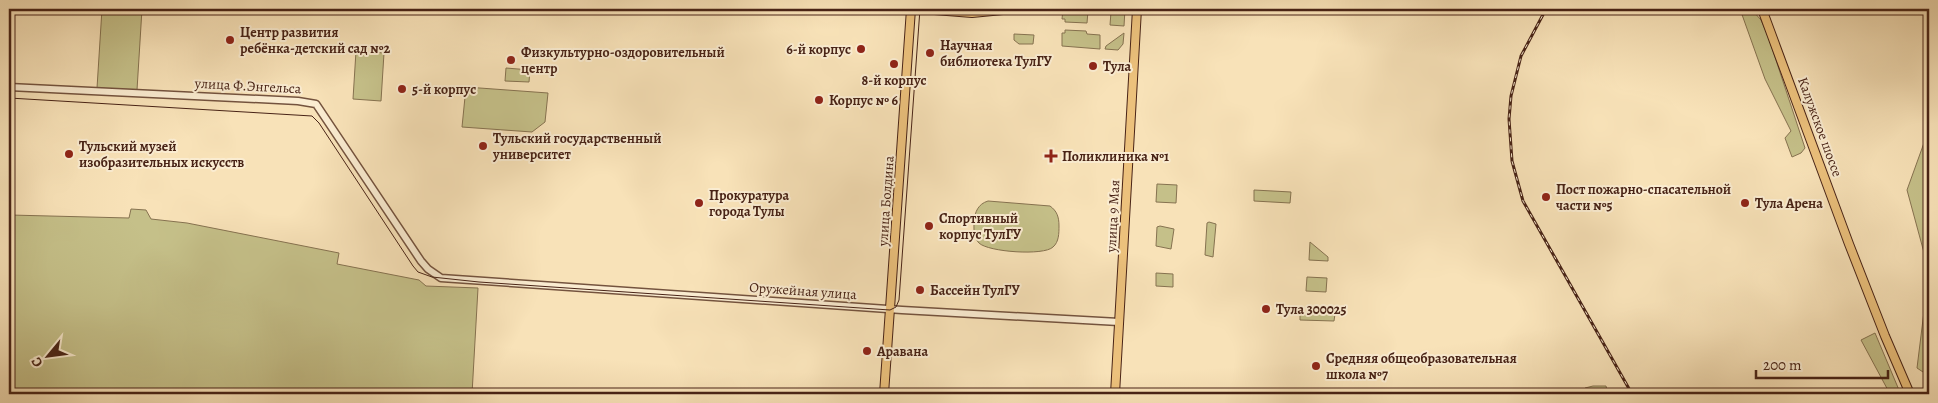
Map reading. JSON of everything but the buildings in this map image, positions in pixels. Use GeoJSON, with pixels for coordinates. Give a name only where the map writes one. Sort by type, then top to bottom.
{"type":"FeatureCollection","features":[{"type":"Feature","properties":{"kind":"main road","name":"улица Болдина"},"geometry":{"type":"LineString","coordinates":[[884,394],[911,9]]}},
{"type":"Feature","properties":{"kind":"main road"},"geometry":{"type":"LineString","coordinates":[[922,9],[972,13],[1013,9]]}},
{"type":"Feature","properties":{"kind":"main road","name":"улица 9 Мая"},"geometry":{"type":"LineString","coordinates":[[1115,394],[1137,9]]}},
{"type":"Feature","properties":{"kind":"main road","name":"Калужское шоссе"},"geometry":{"type":"LineString","coordinates":[[1758,9],[1765,20]]}},
{"type":"Feature","properties":{"kind":"main road","name":"Калужское шоссе"},"geometry":{"type":"LineString","coordinates":[[1762,9],[1849,244],[1910,394]]}},
{"type":"Feature","properties":{"kind":"street","name":"улица Ф.Энгельса"},"geometry":{"type":"LineString","coordinates":[[9,87],[281,100],[316,104],[424,266],[441,278],[485,281]]}},
{"type":"Feature","properties":{"kind":"street","name":"Оружейная улица"},"geometry":{"type":"LineString","coordinates":[[485,281],[890,309],[1119,322]]}},
{"type":"Feature","properties":{"kind":"shaded area"},"geometry":{"type":"Polygon","coordinates":[[[102,9],[142,9],[137,90],[97,88],[102,9]]]}},
{"type":"Feature","properties":{"kind":"shaded area"},"geometry":{"type":"Polygon","coordinates":[[[1063,9],[1101,9],[1101,11],[1088,11],[1087,23],[1065,22],[1065,19],[1062,19],[1063,9]]]}},
{"type":"Feature","properties":{"kind":"shaded area"},"geometry":{"type":"Polygon","coordinates":[[[1107,9],[1125,9],[1124,26],[1110,25],[1111,12],[1106,12],[1107,9]]]}},
{"type":"Feature","properties":{"kind":"shaded area"},"geometry":{"type":"Polygon","coordinates":[[[1740,9],[1753,11],[1761,20],[1768,36],[1805,148],[1801,153],[1792,157],[1785,138],[1791,131],[1765,79],[1740,9]]]}},
{"type":"Feature","properties":{"kind":"shaded area"},"geometry":{"type":"Polygon","coordinates":[[[1065,30],[1086,31],[1087,34],[1100,35],[1100,49],[1062,46],[1062,33],[1065,33],[1065,30]]]}},
{"type":"Feature","properties":{"kind":"shaded area"},"geometry":{"type":"Polygon","coordinates":[[[1124,33],[1123,44],[1118,50],[1105,49],[1106,46],[1124,33]]]}},
{"type":"Feature","properties":{"kind":"shaded area"},"geometry":{"type":"Polygon","coordinates":[[[1014,34],[1034,35],[1033,44],[1019,44],[1014,40],[1014,34]]]}},
{"type":"Feature","properties":{"kind":"shaded area"},"geometry":{"type":"Polygon","coordinates":[[[356,51],[384,53],[381,101],[353,99],[356,51]]]}},
{"type":"Feature","properties":{"kind":"shaded area"},"geometry":{"type":"Polygon","coordinates":[[[506,68],[530,70],[529,82],[505,81],[506,68]]]}},
{"type":"Feature","properties":{"kind":"shaded area"},"geometry":{"type":"Polygon","coordinates":[[[466,87],[548,93],[545,122],[532,132],[462,127],[466,87]]]}},
{"type":"Feature","properties":{"kind":"shaded area"},"geometry":{"type":"Polygon","coordinates":[[[1929,129],[1929,271],[1907,190],[1929,129]]]}},
{"type":"Feature","properties":{"kind":"shaded area"},"geometry":{"type":"Polygon","coordinates":[[[1157,184],[1177,185],[1176,203],[1156,202],[1157,184]]]}},
{"type":"Feature","properties":{"kind":"shaded area"},"geometry":{"type":"Polygon","coordinates":[[[1254,190],[1291,192],[1290,203],[1254,201],[1254,190]]]}},
{"type":"Feature","properties":{"kind":"shaded area"},"geometry":{"type":"Polygon","coordinates":[[[9,197],[11,197],[10,215],[129,218],[131,209],[146,210],[151,219],[187,223],[339,253],[337,264],[419,280],[426,286],[478,288],[472,394],[9,394],[9,197]]]}},
{"type":"Feature","properties":{"kind":"shaded area"},"geometry":{"type":"Polygon","coordinates":[[[988,201],[1050,206],[1056,212],[1059,220],[1059,234],[1056,243],[1048,250],[1016,252],[993,249],[979,243],[974,233],[974,218],[979,206],[988,201]]]}},
{"type":"Feature","properties":{"kind":"shaded area"},"geometry":{"type":"Polygon","coordinates":[[[1207,223],[1216,224],[1213,257],[1205,255],[1207,223]]]}},
{"type":"Feature","properties":{"kind":"shaded area"},"geometry":{"type":"Polygon","coordinates":[[[1157,227],[1174,229],[1171,249],[1156,246],[1157,227]]]}},
{"type":"Feature","properties":{"kind":"shaded area"},"geometry":{"type":"Polygon","coordinates":[[[1310,242],[1328,257],[1328,261],[1309,260],[1310,242]]]}},
{"type":"Feature","properties":{"kind":"shaded area"},"geometry":{"type":"Polygon","coordinates":[[[1929,271],[1929,376],[1917,368],[1929,271]]]}},
{"type":"Feature","properties":{"kind":"shaded area"},"geometry":{"type":"Polygon","coordinates":[[[1156,273],[1173,274],[1173,287],[1156,286],[1156,273]]]}},
{"type":"Feature","properties":{"kind":"shaded area"},"geometry":{"type":"Polygon","coordinates":[[[1307,277],[1327,278],[1326,292],[1306,291],[1307,277]]]}},
{"type":"Feature","properties":{"kind":"shaded area"},"geometry":{"type":"Polygon","coordinates":[[[1300,312],[1335,314],[1334,321],[1300,320],[1300,312]]]}},
{"type":"Feature","properties":{"kind":"shaded area"},"geometry":{"type":"Polygon","coordinates":[[[1875,333],[1900,394],[1890,394],[1861,340],[1875,333]]]}},
{"type":"Feature","properties":{"kind":"shaded area"},"geometry":{"type":"Polygon","coordinates":[[[1606,386],[1608,394],[1586,394],[1585,388],[1606,386]]]}},
{"type":"Feature","properties":{"kind":"tram line"},"geometry":{"type":"LineString","coordinates":[[9,98],[312,116],[319,123],[413,266],[418,272],[432,277],[479,282],[890,310],[896,307],[899,300],[920,9]]}},
{"type":"Feature","properties":{"kind":"railway"},"geometry":{"type":"LineString","coordinates":[[1546,9],[1521,56],[1511,96],[1509,119],[1512,161],[1523,201],[1632,394]]}},
{"type":"Feature","properties":{"kind":"place","name":"Центр развития ребёнка-детский сад №2"},"geometry":{"type":"Point","coordinates":[230,40]}},
{"type":"Feature","properties":{"kind":"place","name":"6-й корпус"},"geometry":{"type":"Point","coordinates":[861,49]}},
{"type":"Feature","properties":{"kind":"place","name":"Научная библиотека ТулГУ"},"geometry":{"type":"Point","coordinates":[930,53]}},
{"type":"Feature","properties":{"kind":"place","name":"Физкультурно-оздоровительный центр"},"geometry":{"type":"Point","coordinates":[511,60]}},
{"type":"Feature","properties":{"kind":"place","name":"8-й корпус"},"geometry":{"type":"Point","coordinates":[894,64]}},
{"type":"Feature","properties":{"kind":"place","name":"Тула"},"geometry":{"type":"Point","coordinates":[1093,66]}},
{"type":"Feature","properties":{"kind":"place","name":"5-й корпус"},"geometry":{"type":"Point","coordinates":[402,89]}},
{"type":"Feature","properties":{"kind":"place","name":"Корпус № 6"},"geometry":{"type":"Point","coordinates":[819,100]}},
{"type":"Feature","properties":{"kind":"place","name":"Тульский государственный университет"},"geometry":{"type":"Point","coordinates":[483,146]}},
{"type":"Feature","properties":{"kind":"place","name":"Тульский музей изобразительных искусств"},"geometry":{"type":"Point","coordinates":[69,154]}},
{"type":"Feature","properties":{"kind":"place","name":"Поликлиника №1"},"geometry":{"type":"Point","coordinates":[1051,156]}},
{"type":"Feature","properties":{"kind":"place","name":"Пост пожарно-спасательной части №5"},"geometry":{"type":"Point","coordinates":[1546,197]}},
{"type":"Feature","properties":{"kind":"place","name":"Прокуратура города Тулы"},"geometry":{"type":"Point","coordinates":[699,203]}},
{"type":"Feature","properties":{"kind":"place","name":"Тула Арена"},"geometry":{"type":"Point","coordinates":[1745,203]}},
{"type":"Feature","properties":{"kind":"place","name":"Спортивный корпус ТулГУ"},"geometry":{"type":"Point","coordinates":[929,226]}},
{"type":"Feature","properties":{"kind":"place","name":"Бассейн ТулГУ"},"geometry":{"type":"Point","coordinates":[920,290]}},
{"type":"Feature","properties":{"kind":"place","name":"Тула 300025"},"geometry":{"type":"Point","coordinates":[1266,309]}},
{"type":"Feature","properties":{"kind":"place","name":"Аравана"},"geometry":{"type":"Point","coordinates":[867,351]}},
{"type":"Feature","properties":{"kind":"place","name":"Средняя общеобразовательная школа №7"},"geometry":{"type":"Point","coordinates":[1316,366]}}]}
